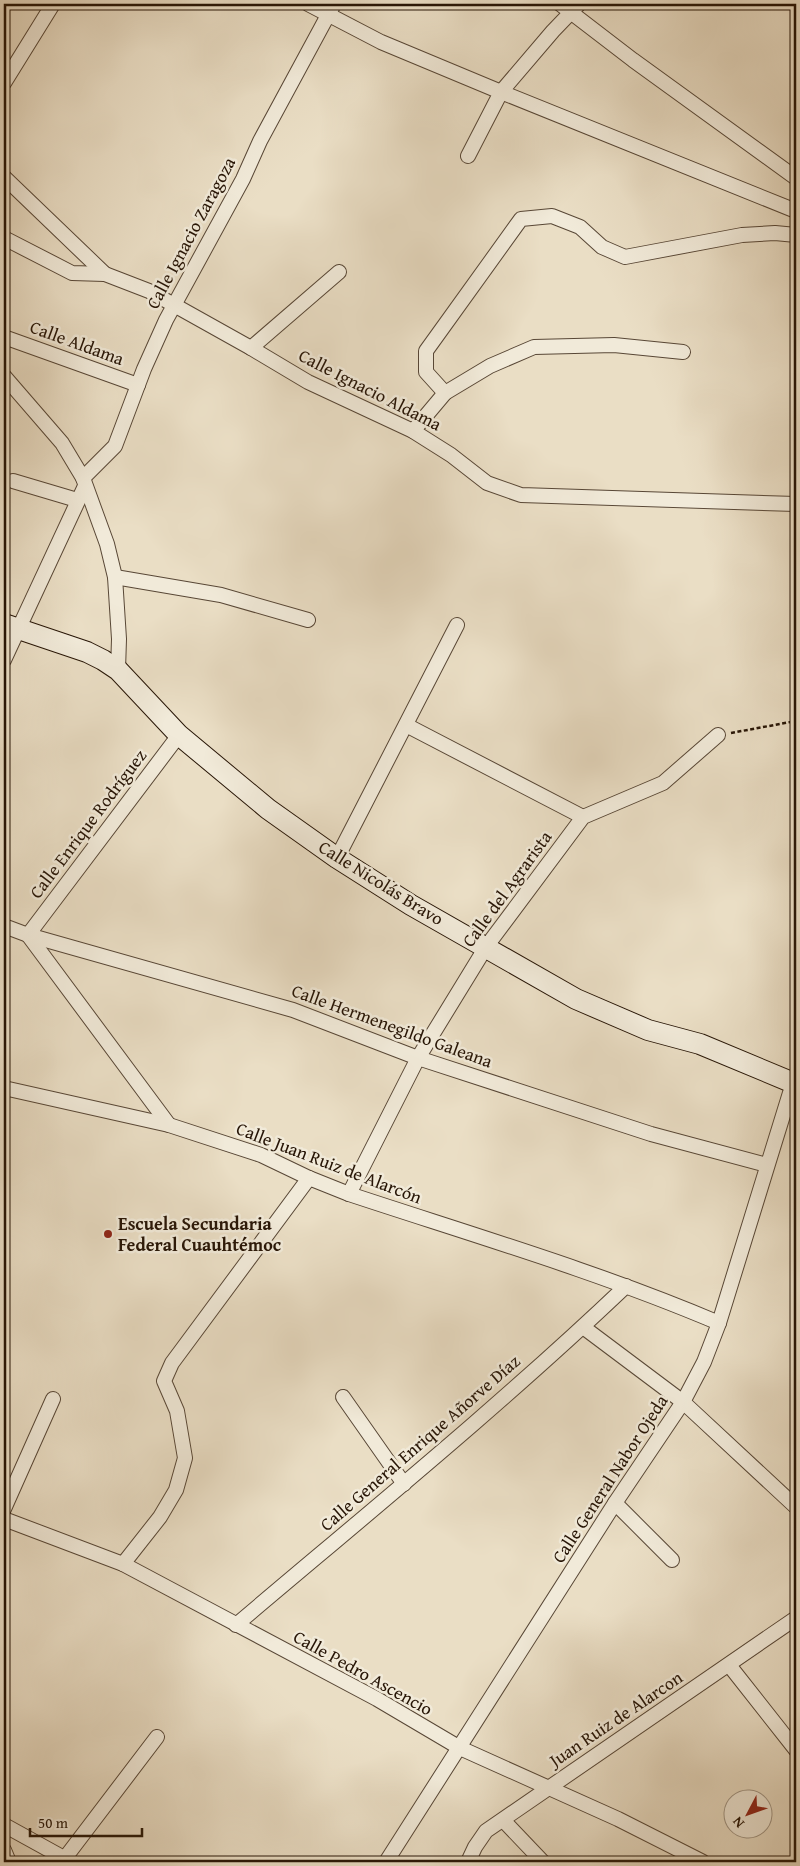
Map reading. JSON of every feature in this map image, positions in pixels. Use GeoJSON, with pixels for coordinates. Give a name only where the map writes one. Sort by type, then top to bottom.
{"type":"FeatureCollection","features":[{"type":"Feature","properties":{"kind":"street"},"geometry":{"type":"LineString","coordinates":[[4,83],[53,4]]}},
{"type":"Feature","properties":{"kind":"street"},"geometry":{"type":"LineString","coordinates":[[308,4],[330,9],[381,42],[796,211]]}},
{"type":"Feature","properties":{"kind":"street"},"geometry":{"type":"LineString","coordinates":[[468,156],[502,92],[570,6],[633,60],[796,178]]}},
{"type":"Feature","properties":{"kind":"street","name":"Calle Ignacio Zaragoza"},"geometry":{"type":"LineString","coordinates":[[4,660],[11,627],[78,500],[84,482],[115,446],[138,385],[166,320],[243,179],[260,141],[330,9]]}},
{"type":"Feature","properties":{"kind":"street"},"geometry":{"type":"LineString","coordinates":[[4,177],[106,274]]}},
{"type":"Feature","properties":{"kind":"street"},"geometry":{"type":"LineString","coordinates":[[445,393],[426,372],[426,351],[521,219],[552,216],[580,227],[602,247],[625,257],[742,235],[775,233],[796,235]]}},
{"type":"Feature","properties":{"kind":"street","name":"Calle Ignacio Aldama"},"geometry":{"type":"LineString","coordinates":[[4,238],[72,273],[106,274],[149,291],[308,382],[414,431],[451,455],[487,483],[521,494],[796,504]]}},
{"type":"Feature","properties":{"kind":"street"},"geometry":{"type":"LineString","coordinates":[[251,348],[339,272]]}},
{"type":"Feature","properties":{"kind":"street","name":"Calle Aldama"},"geometry":{"type":"LineString","coordinates":[[4,337],[138,385]]}},
{"type":"Feature","properties":{"kind":"street"},"geometry":{"type":"LineString","coordinates":[[414,431],[445,393],[490,366],[534,347],[614,345],[683,352]]}},
{"type":"Feature","properties":{"kind":"street"},"geometry":{"type":"LineString","coordinates":[[4,376],[62,443],[84,482],[106,544],[115,577],[120,640],[118,670]]}},
{"type":"Feature","properties":{"kind":"street"},"geometry":{"type":"LineString","coordinates":[[13,481],[78,500]]}},
{"type":"Feature","properties":{"kind":"street"},"geometry":{"type":"LineString","coordinates":[[115,577],[221,595],[308,620]]}},
{"type":"Feature","properties":{"kind":"street"},"geometry":{"type":"LineString","coordinates":[[337,858],[457,625]]}},
{"type":"Feature","properties":{"kind":"street","name":"Calle Nicolás Bravo"},"geometry":{"type":"LineString","coordinates":[[11,627],[87,652],[118,670],[179,735],[268,809],[337,858],[411,905],[576,999],[648,1030],[700,1044],[795,1083]]}},
{"type":"Feature","properties":{"kind":"street"},"geometry":{"type":"LineString","coordinates":[[406,725],[583,817]]}},
{"type":"Feature","properties":{"kind":"street","name":"Calle Enrique Rodríguez"},"geometry":{"type":"LineString","coordinates":[[28,935],[179,735]]}},
{"type":"Feature","properties":{"kind":"street","name":"Calle del Agrarista"},"geometry":{"type":"LineString","coordinates":[[349,1194],[418,1058],[486,947],[583,817],[663,782],[718,735]]}},
{"type":"Feature","properties":{"kind":"street","name":"Calle Hermenegildo Galeana"},"geometry":{"type":"LineString","coordinates":[[4,926],[28,935],[293,1010],[418,1058],[651,1134],[767,1165]]}},
{"type":"Feature","properties":{"kind":"street"},"geometry":{"type":"LineString","coordinates":[[28,935],[169,1125]]}},
{"type":"Feature","properties":{"kind":"street","name":"Calle General Nabor Ojeda"},"geometry":{"type":"LineString","coordinates":[[386,1862],[615,1503],[683,1402],[704,1362],[719,1323],[767,1165],[795,1083]]}},
{"type":"Feature","properties":{"kind":"street","name":"Calle Juan Ruiz de Alarcón"},"geometry":{"type":"LineString","coordinates":[[4,1088],[169,1125],[261,1154],[309,1178],[349,1194],[626,1286],[719,1323]]}},
{"type":"Feature","properties":{"kind":"street"},"geometry":{"type":"LineString","coordinates":[[123,1564],[160,1517],[176,1490],[185,1458],[177,1411],[164,1381],[172,1363],[309,1178]]}},
{"type":"Feature","properties":{"kind":"street","name":"Calle General Enrique Añorve Díaz"},"geometry":{"type":"LineString","coordinates":[[236,1626],[404,1484],[583,1327],[626,1286]]}},
{"type":"Feature","properties":{"kind":"street"},"geometry":{"type":"LineString","coordinates":[[583,1327],[683,1402],[796,1507]]}},
{"type":"Feature","properties":{"kind":"street"},"geometry":{"type":"LineString","coordinates":[[343,1397],[404,1484]]}},
{"type":"Feature","properties":{"kind":"street"},"geometry":{"type":"LineString","coordinates":[[4,1509],[53,1399]]}},
{"type":"Feature","properties":{"kind":"street"},"geometry":{"type":"LineString","coordinates":[[615,1503],[672,1560]]}},
{"type":"Feature","properties":{"kind":"street","name":"Calle Pedro Ascencio"},"geometry":{"type":"LineString","coordinates":[[4,1519],[123,1564],[236,1626],[376,1699],[460,1748],[618,1819],[703,1862]]}},
{"type":"Feature","properties":{"kind":"street","name":"Juan Ruiz de Alarcon"},"geometry":{"type":"LineString","coordinates":[[468,1862],[486,1831],[796,1618]]}},
{"type":"Feature","properties":{"kind":"street"},"geometry":{"type":"LineString","coordinates":[[729,1664],[796,1750]]}},
{"type":"Feature","properties":{"kind":"street"},"geometry":{"type":"LineString","coordinates":[[4,1825],[68,1860],[157,1737]]}},
{"type":"Feature","properties":{"kind":"street"},"geometry":{"type":"LineString","coordinates":[[503,1820],[543,1862]]}},
{"type":"Feature","properties":{"kind":"street"},"geometry":{"type":"LineString","coordinates":[[4,1850],[9,1862]]}},
{"type":"Feature","properties":{"kind":"path"},"geometry":{"type":"LineString","coordinates":[[718,735],[796,721]]}},
{"type":"Feature","properties":{"kind":"place","name":"Escuela Secundaria Federal Cuauhtémoc"},"geometry":{"type":"Point","coordinates":[108,1234]}}]}
